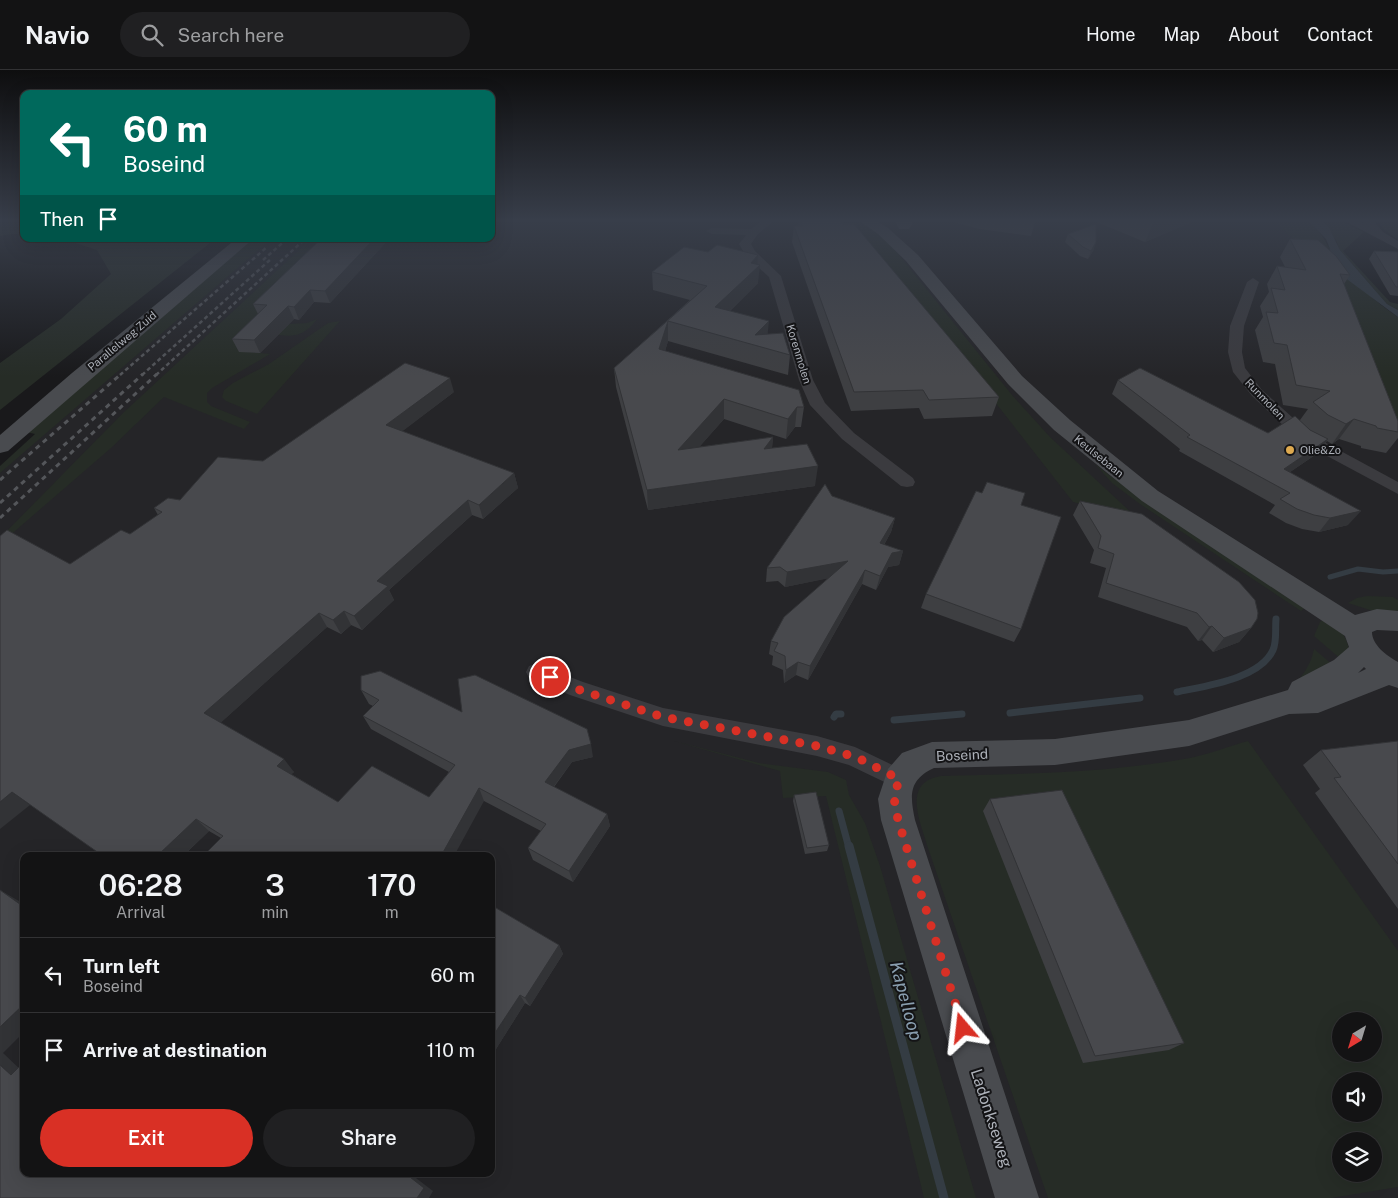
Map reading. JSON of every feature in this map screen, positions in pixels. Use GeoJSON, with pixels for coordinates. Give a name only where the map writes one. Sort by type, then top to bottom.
{"type":"FeatureCollection","features":[{"type":"Feature","properties":{"kind":"street","name":"Parallelweg Zuid"},"geometry":{"type":"LineString","coordinates":[[0,446],[79,377],[207,272]]}},
{"type":"Feature","properties":{"kind":"street","name":"Korenmolen"},"geometry":{"type":"LineString","coordinates":[[772,272],[806,380],[818,405],[848,436],[907,482]]}},
{"type":"Feature","properties":{"kind":"street","name":"Keulsebaan"},"geometry":{"type":"LineString","coordinates":[[924,272],[1015,380],[1062,426],[1150,496],[1364,634],[1376,663],[1394,674]]}},
{"type":"Feature","properties":{"kind":"street","name":"Runmolen"},"geometry":{"type":"LineString","coordinates":[[1254,282],[1237,326],[1235,352],[1238,369],[1257,393],[1307,439],[1398,488]]}},
{"type":"Feature","properties":{"kind":"street"},"geometry":{"type":"LineString","coordinates":[[1364,634],[1380,619],[1398,621]]}},
{"type":"Feature","properties":{"kind":"street","name":"Boseind"},"geometry":{"type":"LineString","coordinates":[[1289,702],[1303,689],[1344,668],[1364,634]]}},
{"type":"Feature","properties":{"kind":"street"},"geometry":{"type":"LineString","coordinates":[[536,672],[577,689],[663,717],[817,746],[856,757],[899,779]]}},
{"type":"Feature","properties":{"kind":"street","name":"Boseind"},"geometry":{"type":"LineString","coordinates":[[899,779],[913,763],[932,755],[1055,752],[1189,733],[1289,702],[1318,701],[1394,674]]}},
{"type":"Feature","properties":{"kind":"street","name":"Ladonkseweg"},"geometry":{"type":"LineString","coordinates":[[899,779],[894,798],[898,820],[1017,1198]]}},
{"type":"Feature","properties":{"kind":"shaded area"},"geometry":{"type":"Polygon","coordinates":[[[110,272],[174,272],[0,410],[0,363],[61,319],[111,274],[110,272]]]}},
{"type":"Feature","properties":{"kind":"shaded area"},"geometry":{"type":"Polygon","coordinates":[[[212,272],[233,272],[0,473],[0,466],[35,434],[26,432],[86,376],[212,272]]]}},
{"type":"Feature","properties":{"kind":"shaded area"},"geometry":{"type":"Polygon","coordinates":[[[222,272],[1346,272],[1391,322],[1398,339],[1398,1198],[0,1198],[0,469],[222,272]]]}},
{"type":"Feature","properties":{"kind":"shaded area"},"geometry":{"type":"Polygon","coordinates":[[[276,272],[305,272],[274,325],[307,323],[317,319],[311,327],[304,332],[291,336],[258,332],[239,351],[270,354],[212,388],[207,393],[207,402],[211,406],[250,422],[244,429],[164,397],[111,448],[0,544],[0,538],[123,413],[276,272]]]}},
{"type":"Feature","properties":{"kind":"shaded area"},"geometry":{"type":"Polygon","coordinates":[[[893,272],[912,272],[1012,395],[1050,437],[1136,517],[1073,502],[893,272]]]}},
{"type":"Feature","properties":{"kind":"shaded area"},"geometry":{"type":"Polygon","coordinates":[[[1320,272],[1347,272],[1370,295],[1398,317],[1398,422],[1320,272]]]}},
{"type":"Feature","properties":{"kind":"shaded area"},"geometry":{"type":"Polygon","coordinates":[[[1340,272],[1359,272],[1387,304],[1398,310],[1398,317],[1344,277],[1340,272]]]}},
{"type":"Feature","properties":{"kind":"shaded area"},"geometry":{"type":"Polygon","coordinates":[[[1359,272],[1362,272],[1390,302],[1398,304],[1398,310],[1387,304],[1359,272]]]}},
{"type":"Feature","properties":{"kind":"shaded area"},"geometry":{"type":"Polygon","coordinates":[[[340,321],[257,414],[226,401],[222,397],[224,390],[233,383],[269,364],[328,323],[340,321]]]}},
{"type":"Feature","properties":{"kind":"shaded area"},"geometry":{"type":"Polygon","coordinates":[[[1095,464],[1307,606],[1301,611],[1140,504],[1112,483],[1095,464]]]}},
{"type":"Feature","properties":{"kind":"shaded area"},"geometry":{"type":"Polygon","coordinates":[[[1367,596],[1393,597],[1398,600],[1398,616],[1348,603],[1357,598],[1367,596]]]}},
{"type":"Feature","properties":{"kind":"shaded area"},"geometry":{"type":"Polygon","coordinates":[[[1327,616],[1347,641],[1349,651],[1342,660],[1314,636],[1320,622],[1327,616]]]}},
{"type":"Feature","properties":{"kind":"shaded area"},"geometry":{"type":"Polygon","coordinates":[[[1314,649],[1334,666],[1294,685],[1307,668],[1314,649]]]}},
{"type":"Feature","properties":{"kind":"shaded area"},"geometry":{"type":"Polygon","coordinates":[[[674,741],[759,763],[828,772],[846,780],[849,795],[865,823],[880,866],[976,1198],[924,1198],[826,796],[783,798],[780,771],[674,741]]]}},
{"type":"Feature","properties":{"kind":"shaded area"},"geometry":{"type":"Polygon","coordinates":[[[1248,741],[1398,951],[1398,1187],[1331,1198],[1048,1198],[927,845],[918,814],[918,794],[921,786],[929,780],[941,776],[1097,770],[1159,763],[1205,754],[1248,741]]]}},
{"type":"Feature","properties":{"kind":"building"},"geometry":{"type":"Polygon","coordinates":[[[287,272],[343,272],[325,291],[310,290],[294,307],[288,306],[254,340],[232,339],[267,305],[253,304],[287,272]]]}},
{"type":"Feature","properties":{"kind":"building"},"geometry":{"type":"Polygon","coordinates":[[[652,272],[753,272],[715,307],[769,321],[755,335],[783,333],[790,355],[668,321],[659,349],[799,390],[804,407],[797,407],[788,419],[724,399],[678,450],[773,437],[764,449],[807,444],[818,466],[647,490],[614,368],[707,286],[652,272]]]}},
{"type":"Feature","properties":{"kind":"building"},"geometry":{"type":"Polygon","coordinates":[[[810,272],[894,272],[999,397],[929,400],[923,390],[854,392],[810,272]]]}},
{"type":"Feature","properties":{"kind":"building"},"geometry":{"type":"Polygon","coordinates":[[[1279,272],[1348,272],[1350,275],[1340,274],[1398,421],[1398,432],[1377,428],[1354,419],[1346,424],[1328,415],[1313,402],[1330,391],[1296,385],[1287,345],[1274,343],[1266,312],[1278,313],[1271,288],[1285,290],[1279,272]]]}},
{"type":"Feature","properties":{"kind":"building"},"geometry":{"type":"Polygon","coordinates":[[[1387,272],[1398,272],[1398,287],[1396,287],[1387,272]]]}},
{"type":"Feature","properties":{"kind":"building"},"geometry":{"type":"Polygon","coordinates":[[[405,363],[450,378],[386,425],[514,473],[479,505],[468,500],[377,581],[388,586],[354,616],[344,611],[333,620],[319,613],[204,713],[284,759],[277,766],[338,802],[372,766],[429,797],[455,765],[363,716],[379,700],[361,690],[361,676],[380,671],[462,712],[458,679],[475,675],[587,729],[591,744],[569,750],[545,782],[607,814],[569,871],[528,848],[546,824],[479,788],[443,852],[207,852],[223,836],[196,819],[161,852],[97,852],[12,792],[0,802],[0,536],[7,530],[70,564],[121,530],[130,534],[162,512],[154,508],[168,498],[180,500],[218,457],[263,461],[405,363]]]}},
{"type":"Feature","properties":{"kind":"building"},"geometry":{"type":"Polygon","coordinates":[[[1140,368],[1268,433],[1295,416],[1310,430],[1328,439],[1284,469],[1361,511],[1330,518],[1297,509],[1280,499],[1290,493],[1187,437],[1190,435],[1118,380],[1140,368]]]}},
{"type":"Feature","properties":{"kind":"building"},"geometry":{"type":"Polygon","coordinates":[[[987,482],[1025,493],[1021,505],[1061,517],[1021,629],[926,594],[976,491],[982,493],[987,482]]]}},
{"type":"Feature","properties":{"kind":"building"},"geometry":{"type":"Polygon","coordinates":[[[825,484],[832,496],[895,518],[880,543],[903,551],[892,553],[880,576],[865,570],[810,666],[798,662],[786,670],[785,656],[774,651],[778,643],[771,641],[784,617],[848,561],[787,572],[780,567],[767,568],[825,484]]]}},
{"type":"Feature","properties":{"kind":"building"},"geometry":{"type":"Polygon","coordinates":[[[1080,501],[1142,514],[1239,582],[1255,600],[1258,613],[1257,619],[1251,628],[1224,638],[1212,626],[1209,627],[1197,613],[1106,583],[1114,554],[1098,548],[1101,536],[1080,501]]]}},
{"type":"Feature","properties":{"kind":"building"},"geometry":{"type":"Polygon","coordinates":[[[1398,741],[1398,864],[1334,778],[1341,777],[1321,750],[1398,741]]]}},
{"type":"Feature","properties":{"kind":"building"},"geometry":{"type":"Polygon","coordinates":[[[1062,790],[1184,1043],[1095,1056],[990,799],[1062,790]]]}},
{"type":"Feature","properties":{"kind":"building"},"geometry":{"type":"Polygon","coordinates":[[[816,792],[829,845],[807,848],[794,795],[816,792]]]}},
{"type":"Feature","properties":{"kind":"building"},"geometry":{"type":"Polygon","coordinates":[[[0,890],[20,904],[20,1008],[0,1027],[0,890]]]}},
{"type":"Feature","properties":{"kind":"building"},"geometry":{"type":"Polygon","coordinates":[[[495,907],[559,945],[525,998],[520,995],[495,1033],[495,907]]]}},
{"type":"Feature","properties":{"kind":"building"},"geometry":{"type":"Polygon","coordinates":[[[0,1065],[11,1075],[20,1066],[20,1177],[410,1177],[424,1188],[417,1198],[0,1198],[0,1065]]]}},
{"type":"Feature","properties":{"kind":"waterway","name":"Kapelloop"},"geometry":{"type":"LineString","coordinates":[[1330,577],[1358,569],[1383,572],[1398,571]]}},
{"type":"Feature","properties":{"kind":"waterway","name":"Kapelloop"},"geometry":{"type":"LineString","coordinates":[[1177,692],[1231,680],[1256,668],[1266,660],[1273,650],[1276,619]]}},
{"type":"Feature","properties":{"kind":"waterway","name":"Kapelloop"},"geometry":{"type":"LineString","coordinates":[[1010,713],[1140,698]]}},
{"type":"Feature","properties":{"kind":"waterway","name":"Kapelloop"},"geometry":{"type":"LineString","coordinates":[[834,717],[836,714],[841,714]]}},
{"type":"Feature","properties":{"kind":"waterway","name":"Kapelloop"},"geometry":{"type":"LineString","coordinates":[[894,720],[962,714]]}},
{"type":"Feature","properties":{"kind":"waterway","name":"Kapelloop"},"geometry":{"type":"LineString","coordinates":[[839,811],[849,848]]}},
{"type":"Feature","properties":{"kind":"waterway","name":"Kapelloop"},"geometry":{"type":"LineString","coordinates":[[849,846],[944,1198]]}},
{"type":"Feature","properties":{"kind":"railway"},"geometry":{"type":"LineString","coordinates":[[120,375],[239,272]]}},
{"type":"Feature","properties":{"kind":"railway"},"geometry":{"type":"LineString","coordinates":[[142,375],[257,272]]}},
{"type":"Feature","properties":{"kind":"railway"},"geometry":{"type":"LineString","coordinates":[[156,375],[269,272]]}},
{"type":"Feature","properties":{"kind":"railway"},"geometry":{"type":"LineString","coordinates":[[0,480],[121,374]]}},
{"type":"Feature","properties":{"kind":"railway"},"geometry":{"type":"LineString","coordinates":[[0,503],[143,374]]}},
{"type":"Feature","properties":{"kind":"railway"},"geometry":{"type":"LineString","coordinates":[[0,518],[157,374]]}},
{"type":"Feature","properties":{"kind":"place","name":"Olie&Zo"},"geometry":{"type":"Point","coordinates":[1290,450]}},
{"type":"Feature","properties":{"kind":"route"},"geometry":{"type":"LineString","coordinates":[[550,677],[577,689],[663,717],[817,746],[856,757],[899,779],[894,798],[898,820],[963,1028]]}}]}
